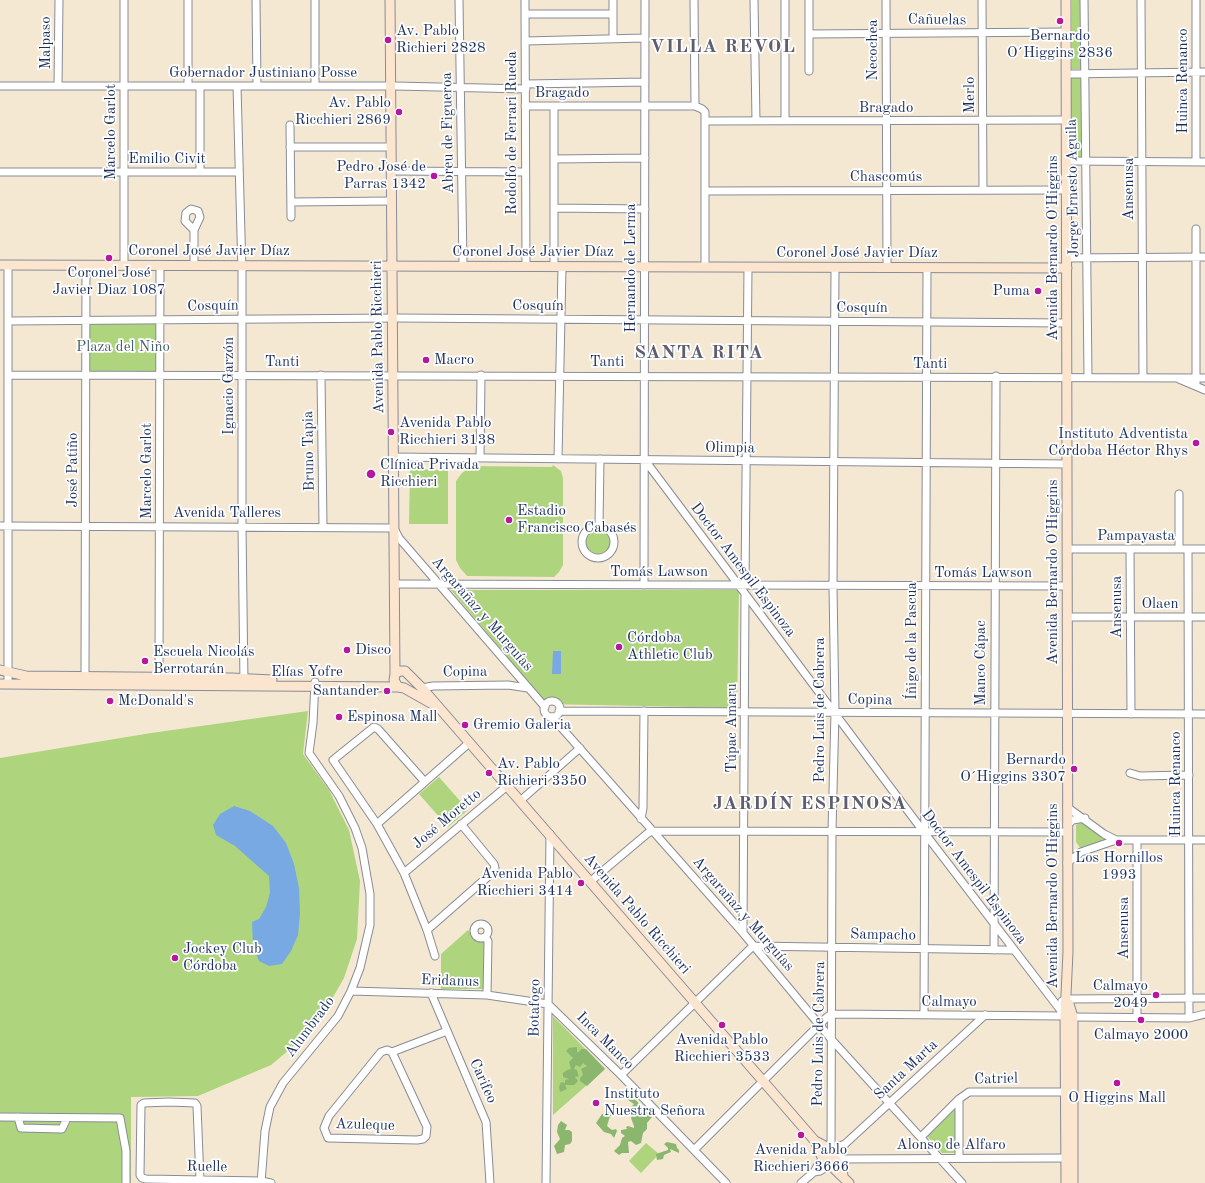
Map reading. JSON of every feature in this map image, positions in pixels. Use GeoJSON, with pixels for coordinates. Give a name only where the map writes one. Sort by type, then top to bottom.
{"type":"FeatureCollection","features":[{"type":"Feature","properties":{"kind":"main road","name":"Avenida Pablo Ricchieri"},"geometry":{"type":"LineString","coordinates":[[390,0],[396,171],[394,266]]}},
{"type":"Feature","properties":{"kind":"main road","name":"Avenida Pablo Ricchieri"},"geometry":{"type":"LineString","coordinates":[[394,0],[391,201],[394,266],[396,457],[399,538],[394,676]]}},
{"type":"Feature","properties":{"kind":"main road","name":"Avenida Bernardo O'Higgins"},"geometry":{"type":"LineString","coordinates":[[1066,0],[1067,999],[1069,1017],[1073,1183]]}},
{"type":"Feature","properties":{"kind":"main road","name":"Coronel José Javier Díaz"},"geometry":{"type":"LineString","coordinates":[[4,264],[1067,268]]}},
{"type":"Feature","properties":{"kind":"main road","name":"Avenida Pablo Ricchieri"},"geometry":{"type":"LineString","coordinates":[[396,457],[394,528],[400,660],[408,674],[422,688],[436,706],[591,881],[815,1141],[823,1145],[830,1159],[846,1180]]}},
{"type":"Feature","properties":{"kind":"main road","name":"Elías Yofre"},"geometry":{"type":"LineString","coordinates":[[4,671],[26,676],[159,677],[244,682],[401,687]]}},
{"type":"Feature","properties":{"kind":"main road"},"geometry":{"type":"LineString","coordinates":[[400,671],[408,674],[409,685],[401,687],[394,683],[394,676],[400,671]]}},
{"type":"Feature","properties":{"kind":"main road","name":"Elías Yofre"},"geometry":{"type":"LineString","coordinates":[[314,684],[385,682],[394,676]]}},
{"type":"Feature","properties":{"kind":"main road","name":"Elías Yofre"},"geometry":{"type":"LineString","coordinates":[[4,684],[244,682]]}},
{"type":"Feature","properties":{"kind":"main road","name":"Avenida Pablo Ricchieri"},"geometry":{"type":"LineString","coordinates":[[401,687],[436,706]]}},
{"type":"Feature","properties":{"kind":"main road","name":"Avenida Bernardo O'Higgins"},"geometry":{"type":"LineString","coordinates":[[1066,1183],[1066,1092],[1069,1017]]}},
{"type":"Feature","properties":{"kind":"street","name":"Malpaso"},"geometry":{"type":"LineString","coordinates":[[58,86],[59,0]]}},
{"type":"Feature","properties":{"kind":"street","name":"Marcelo Garlot"},"geometry":{"type":"LineString","coordinates":[[124,0],[124,265]]}},
{"type":"Feature","properties":{"kind":"street"},"geometry":{"type":"LineString","coordinates":[[188,0],[188,86]]}},
{"type":"Feature","properties":{"kind":"street"},"geometry":{"type":"LineString","coordinates":[[256,0],[257,86]]}},
{"type":"Feature","properties":{"kind":"street"},"geometry":{"type":"LineString","coordinates":[[315,0],[315,86]]}},
{"type":"Feature","properties":{"kind":"street","name":"Abreu de Figueroa"},"geometry":{"type":"LineString","coordinates":[[460,0],[459,88],[462,171],[462,266]]}},
{"type":"Feature","properties":{"kind":"street","name":"Rodolfo de Ferrari Rueda"},"geometry":{"type":"LineString","coordinates":[[525,0],[526,266]]}},
{"type":"Feature","properties":{"kind":"street"},"geometry":{"type":"LineString","coordinates":[[613,0],[613,39]]}},
{"type":"Feature","properties":{"kind":"street","name":"Hernando de Lerma"},"geometry":{"type":"LineString","coordinates":[[644,585],[645,0]]}},
{"type":"Feature","properties":{"kind":"street"},"geometry":{"type":"LineString","coordinates":[[694,0],[695,106],[705,112],[705,267]]}},
{"type":"Feature","properties":{"kind":"street"},"geometry":{"type":"LineString","coordinates":[[754,0],[756,121]]}},
{"type":"Feature","properties":{"kind":"street"},"geometry":{"type":"LineString","coordinates":[[785,0],[785,121]]}},
{"type":"Feature","properties":{"kind":"street"},"geometry":{"type":"LineString","coordinates":[[809,0],[809,71]]}},
{"type":"Feature","properties":{"kind":"street","name":"Necochea"},"geometry":{"type":"LineString","coordinates":[[886,0],[887,268]]}},
{"type":"Feature","properties":{"kind":"street","name":"Merlo"},"geometry":{"type":"LineString","coordinates":[[982,0],[984,190]]}},
{"type":"Feature","properties":{"kind":"street","name":"Jorge Ernesto Aguila"},"geometry":{"type":"LineString","coordinates":[[1084,0],[1088,377]]}},
{"type":"Feature","properties":{"kind":"street","name":"Ansenusa"},"geometry":{"type":"LineString","coordinates":[[1141,0],[1143,377]]}},
{"type":"Feature","properties":{"kind":"street","name":"Huinca Renanco"},"geometry":{"type":"LineString","coordinates":[[1196,0],[1196,162]]}},
{"type":"Feature","properties":{"kind":"street"},"geometry":{"type":"LineString","coordinates":[[525,14],[613,14]]}},
{"type":"Feature","properties":{"kind":"street","name":"Cañuelas"},"geometry":{"type":"LineString","coordinates":[[809,34],[886,32],[1066,32]]}},
{"type":"Feature","properties":{"kind":"street"},"geometry":{"type":"LineString","coordinates":[[525,41],[645,38]]}},
{"type":"Feature","properties":{"kind":"street"},"geometry":{"type":"LineString","coordinates":[[1066,74],[1205,72]]}},
{"type":"Feature","properties":{"kind":"street","name":"Gobernador Justiniano Posse"},"geometry":{"type":"LineString","coordinates":[[0,86],[392,86],[459,88],[645,82]]}},
{"type":"Feature","properties":{"kind":"street"},"geometry":{"type":"LineString","coordinates":[[200,86],[200,171]]}},
{"type":"Feature","properties":{"kind":"street","name":"Ignacio Garzón"},"geometry":{"type":"LineString","coordinates":[[237,86],[243,319],[242,526],[244,682]]}},
{"type":"Feature","properties":{"kind":"street","name":"Bragado"},"geometry":{"type":"LineString","coordinates":[[526,106],[695,106]]}},
{"type":"Feature","properties":{"kind":"street"},"geometry":{"type":"LineString","coordinates":[[554,106],[554,208],[560,319],[558,459]]}},
{"type":"Feature","properties":{"kind":"street","name":"Bragado"},"geometry":{"type":"LineString","coordinates":[[705,121],[1066,120]]}},
{"type":"Feature","properties":{"kind":"street"},"geometry":{"type":"LineString","coordinates":[[290,125],[291,216]]}},
{"type":"Feature","properties":{"kind":"street"},"geometry":{"type":"LineString","coordinates":[[290,147],[391,147]]}},
{"type":"Feature","properties":{"kind":"street"},"geometry":{"type":"LineString","coordinates":[[554,159],[645,158]]}},
{"type":"Feature","properties":{"kind":"street"},"geometry":{"type":"LineString","coordinates":[[1066,161],[1205,162]]}},
{"type":"Feature","properties":{"kind":"street"},"geometry":{"type":"LineString","coordinates":[[396,171],[526,172]]}},
{"type":"Feature","properties":{"kind":"street","name":"Emilio Civit"},"geometry":{"type":"LineString","coordinates":[[0,172],[239,172]]}},
{"type":"Feature","properties":{"kind":"street","name":"Chascomús"},"geometry":{"type":"LineString","coordinates":[[705,191],[1066,190]]}},
{"type":"Feature","properties":{"kind":"street"},"geometry":{"type":"LineString","coordinates":[[290,202],[391,201]]}},
{"type":"Feature","properties":{"kind":"street"},"geometry":{"type":"LineString","coordinates":[[554,208],[644,209]]}},
{"type":"Feature","properties":{"kind":"street"},"geometry":{"type":"LineString","coordinates":[[1196,229],[1196,386]]}},
{"type":"Feature","properties":{"kind":"street"},"geometry":{"type":"LineString","coordinates":[[194,230],[194,265]]}},
{"type":"Feature","properties":{"kind":"street"},"geometry":{"type":"LineString","coordinates":[[1067,258],[1205,257]]}},
{"type":"Feature","properties":{"kind":"street"},"geometry":{"type":"LineString","coordinates":[[4,264],[8,321],[8,526],[4,684]]}},
{"type":"Feature","properties":{"kind":"street","name":"José Patiño"},"geometry":{"type":"LineString","coordinates":[[85,676],[86,265]]}},
{"type":"Feature","properties":{"kind":"street","name":"Marcelo Garlot"},"geometry":{"type":"LineString","coordinates":[[159,677],[160,265]]}},
{"type":"Feature","properties":{"kind":"street"},"geometry":{"type":"LineString","coordinates":[[742,585],[747,461],[748,267]]}},
{"type":"Feature","properties":{"kind":"street","name":"Pedro Luis de Cabrera"},"geometry":{"type":"LineString","coordinates":[[830,1159],[832,1040],[832,831],[835,712],[833,586],[835,268]]}},
{"type":"Feature","properties":{"kind":"street","name":"Íñigo de la Pascua"},"geometry":{"type":"LineString","coordinates":[[924,1014],[923,831],[925,713],[925,377],[927,268]]}},
{"type":"Feature","properties":{"kind":"street","name":"Cosquín"},"geometry":{"type":"LineString","coordinates":[[8,321],[395,318],[835,320],[1067,323]]}},
{"type":"Feature","properties":{"kind":"street","name":"Tanti"},"geometry":{"type":"LineString","coordinates":[[8,375],[560,375],[834,377],[1067,376],[1205,378]]}},
{"type":"Feature","properties":{"kind":"street","name":"Bruno Tapia"},"geometry":{"type":"LineString","coordinates":[[321,375],[323,526]]}},
{"type":"Feature","properties":{"kind":"street"},"geometry":{"type":"LineString","coordinates":[[480,458],[481,375]]}},
{"type":"Feature","properties":{"kind":"street","name":"Manco Cápac"},"geometry":{"type":"LineString","coordinates":[[994,950],[996,376]]}},
{"type":"Feature","properties":{"kind":"street"},"geometry":{"type":"LineString","coordinates":[[1173,377],[1205,390]]}},
{"type":"Feature","properties":{"kind":"street","name":"Olimpia"},"geometry":{"type":"LineString","coordinates":[[396,457],[1066,464]]}},
{"type":"Feature","properties":{"kind":"street"},"geometry":{"type":"LineString","coordinates":[[599,526],[600,459]]}},
{"type":"Feature","properties":{"kind":"street","name":"Doctor Amespil Espinoza"},"geometry":{"type":"LineString","coordinates":[[644,460],[742,585],[745,594],[993,923],[1054,1002],[1069,1017]]}},
{"type":"Feature","properties":{"kind":"street"},"geometry":{"type":"LineString","coordinates":[[1179,494],[1179,549]]}},
{"type":"Feature","properties":{"kind":"street","name":"Avenida Talleres"},"geometry":{"type":"LineString","coordinates":[[0,526],[323,526],[394,528]]}},
{"type":"Feature","properties":{"kind":"street"},"geometry":{"type":"LineString","coordinates":[[599,526],[609,530],[614,538],[614,543],[613,548],[607,555],[597,558],[587,553],[582,544],[585,533],[589,529],[599,526]]}},
{"type":"Feature","properties":{"kind":"street"},"geometry":{"type":"LineString","coordinates":[[394,528],[399,538]]}},
{"type":"Feature","properties":{"kind":"street","name":"Argarañaz y Murguías"},"geometry":{"type":"LineString","coordinates":[[399,538],[545,707]]}},
{"type":"Feature","properties":{"kind":"street","name":"Pampayasta"},"geometry":{"type":"LineString","coordinates":[[1067,549],[1205,550]]}},
{"type":"Feature","properties":{"kind":"street","name":"Ansenusa"},"geometry":{"type":"LineString","coordinates":[[1130,549],[1131,714]]}},
{"type":"Feature","properties":{"kind":"street","name":"Huinca Renanco"},"geometry":{"type":"LineString","coordinates":[[1188,549],[1190,840],[1189,1018]]}},
{"type":"Feature","properties":{"kind":"street","name":"Tomás Lawson"},"geometry":{"type":"LineString","coordinates":[[397,584],[1067,586]]}},
{"type":"Feature","properties":{"kind":"street","name":"Túpac Amaru"},"geometry":{"type":"LineString","coordinates":[[743,933],[745,594]]}},
{"type":"Feature","properties":{"kind":"street","name":"Olaen"},"geometry":{"type":"LineString","coordinates":[[1067,616],[1205,617]]}},
{"type":"Feature","properties":{"kind":"street","name":"Copina"},"geometry":{"type":"LineString","coordinates":[[508,685],[519,677]]}},
{"type":"Feature","properties":{"kind":"street","name":"Alumbrado"},"geometry":{"type":"LineString","coordinates":[[261,1182],[265,1131],[270,1107],[283,1083],[333,1023],[351,992],[362,961],[370,925],[370,894],[367,870],[362,848],[355,828],[339,796],[309,753],[313,723],[314,684]]}},
{"type":"Feature","properties":{"kind":"street","name":"Copina"},"geometry":{"type":"LineString","coordinates":[[422,688],[433,686],[508,685],[528,688]]}},
{"type":"Feature","properties":{"kind":"street"},"geometry":{"type":"LineString","coordinates":[[554,702],[558,704],[559,711],[557,715],[552,717],[546,714],[545,707],[547,703],[554,702]]}},
{"type":"Feature","properties":{"kind":"street","name":"Copina"},"geometry":{"type":"LineString","coordinates":[[559,711],[1205,714]]}},
{"type":"Feature","properties":{"kind":"street"},"geometry":{"type":"LineString","coordinates":[[641,819],[643,808],[644,712]]}},
{"type":"Feature","properties":{"kind":"street","name":"Argarañaz y Murguías"},"geometry":{"type":"LineString","coordinates":[[552,717],[743,933],[832,1040],[962,1183]]}},
{"type":"Feature","properties":{"kind":"street"},"geometry":{"type":"LineString","coordinates":[[425,782],[378,729],[374,727],[333,760],[378,824],[404,873],[428,930],[435,956]]}},
{"type":"Feature","properties":{"kind":"street"},"geometry":{"type":"LineString","coordinates":[[378,824],[469,743]]}},
{"type":"Feature","properties":{"kind":"street"},"geometry":{"type":"LineString","coordinates":[[520,800],[580,748]]}},
{"type":"Feature","properties":{"kind":"street"},"geometry":{"type":"LineString","coordinates":[[1130,773],[1140,776],[1189,775]]}},
{"type":"Feature","properties":{"kind":"street","name":"José Moretto"},"geometry":{"type":"LineString","coordinates":[[404,873],[507,786]]}},
{"type":"Feature","properties":{"kind":"street"},"geometry":{"type":"LineString","coordinates":[[1067,807],[1085,818],[1104,834],[1116,840]]}},
{"type":"Feature","properties":{"kind":"street"},"geometry":{"type":"LineString","coordinates":[[591,881],[652,831],[994,832],[1067,829],[1073,820],[1085,818]]}},
{"type":"Feature","properties":{"kind":"street"},"geometry":{"type":"LineString","coordinates":[[428,930],[492,873],[495,868],[494,864],[462,824]]}},
{"type":"Feature","properties":{"kind":"street","name":"Botafogo"},"geometry":{"type":"LineString","coordinates":[[546,1183],[550,834]]}},
{"type":"Feature","properties":{"kind":"street"},"geometry":{"type":"LineString","coordinates":[[1067,863],[1081,852],[1116,840],[1205,840]]}},
{"type":"Feature","properties":{"kind":"street","name":"Ansenusa"},"geometry":{"type":"LineString","coordinates":[[1137,840],[1137,1017]]}},
{"type":"Feature","properties":{"kind":"street"},"geometry":{"type":"LineString","coordinates":[[1067,843],[1081,852]]}},
{"type":"Feature","properties":{"kind":"street"},"geometry":{"type":"LineString","coordinates":[[485,937],[488,941],[487,995]]}},
{"type":"Feature","properties":{"kind":"street"},"geometry":{"type":"LineString","coordinates":[[621,1075],[753,946]]}},
{"type":"Feature","properties":{"kind":"street","name":"Sampacho"},"geometry":{"type":"LineString","coordinates":[[753,946],[1014,950]]}},
{"type":"Feature","properties":{"kind":"street","name":"Eridanus"},"geometry":{"type":"LineString","coordinates":[[351,992],[487,995],[548,1004]]}},
{"type":"Feature","properties":{"kind":"street","name":"Carifeo"},"geometry":{"type":"LineString","coordinates":[[431,993],[486,1122],[490,1183]]}},
{"type":"Feature","properties":{"kind":"street"},"geometry":{"type":"LineString","coordinates":[[1054,1002],[1067,999],[1205,998]]}},
{"type":"Feature","properties":{"kind":"street","name":"Inca Manco"},"geometry":{"type":"LineString","coordinates":[[548,1004],[621,1075],[694,1150],[722,1182]]}},
{"type":"Feature","properties":{"kind":"street"},"geometry":{"type":"LineString","coordinates":[[694,1150],[763,1080],[832,1014]]}},
{"type":"Feature","properties":{"kind":"street","name":"Calmayo"},"geometry":{"type":"LineString","coordinates":[[832,1014],[1189,1018],[1205,1014]]}},
{"type":"Feature","properties":{"kind":"street","name":"Santa Marta"},"geometry":{"type":"LineString","coordinates":[[801,1183],[830,1159],[842,1152],[845,1144],[985,1015]]}},
{"type":"Feature","properties":{"kind":"street","name":"Azuleque"},"geometry":{"type":"LineString","coordinates":[[392,1052],[426,1127],[426,1136],[417,1140],[328,1138],[324,1128],[329,1116],[381,1052],[387,1050],[392,1052],[447,1031]]}},
{"type":"Feature","properties":{"kind":"street","name":"Catriel"},"geometry":{"type":"LineString","coordinates":[[921,1137],[959,1099],[964,1095],[975,1091],[1066,1092]]}},
{"type":"Feature","properties":{"kind":"street"},"geometry":{"type":"LineString","coordinates":[[959,1099],[959,1158]]}},
{"type":"Feature","properties":{"kind":"street","name":"Ruelle"},"geometry":{"type":"LineString","coordinates":[[200,1180],[198,1106],[195,1103],[169,1102],[144,1102],[141,1104],[140,1175],[142,1178],[271,1183]]}},
{"type":"Feature","properties":{"kind":"street"},"geometry":{"type":"LineString","coordinates":[[0,1117],[120,1118],[126,1151],[126,1183]]}},
{"type":"Feature","properties":{"kind":"street"},"geometry":{"type":"LineString","coordinates":[[18,1117],[21,1128],[62,1129],[67,1118]]}},
{"type":"Feature","properties":{"kind":"street","name":"Alonso de Alfaro"},"geometry":{"type":"LineString","coordinates":[[830,1159],[1066,1158]]}},
{"type":"Feature","properties":{"kind":"green space"},"geometry":{"type":"Polygon","coordinates":[[[1072,0],[1083,0],[1083,69],[1072,69],[1072,0]]]}},
{"type":"Feature","properties":{"kind":"green space"},"geometry":{"type":"Polygon","coordinates":[[[1070,76],[1083,76],[1083,160],[1069,159],[1070,76]]]}},
{"type":"Feature","properties":{"kind":"green space","name":"Plaza del Niño"},"geometry":{"type":"Polygon","coordinates":[[[86,320],[160,320],[160,375],[86,375],[86,320]]]}},
{"type":"Feature","properties":{"kind":"green space","name":"Estadio Francisco Cabasés"},"geometry":{"type":"Polygon","coordinates":[[[553,465],[561,471],[563,478],[563,565],[559,572],[554,577],[467,576],[460,568],[456,560],[456,481],[462,473],[472,466],[552,467],[553,465]]]}},
{"type":"Feature","properties":{"kind":"green space"},"geometry":{"type":"Polygon","coordinates":[[[410,469],[448,470],[448,524],[409,524],[410,469]]]}},
{"type":"Feature","properties":{"kind":"green space"},"geometry":{"type":"Polygon","coordinates":[[[598,530],[607,533],[610,542],[607,551],[598,554],[589,551],[586,542],[589,533],[598,530]]]}},
{"type":"Feature","properties":{"kind":"green space","name":"Córdoba Athletic Club"},"geometry":{"type":"Polygon","coordinates":[[[451,590],[739,590],[737,708],[547,704],[451,590]]]}},
{"type":"Feature","properties":{"kind":"green space","name":"Jockey Club Córdoba"},"geometry":{"type":"Polygon","coordinates":[[[308,711],[303,754],[329,790],[349,830],[360,881],[357,939],[344,978],[324,1013],[301,1040],[271,1065],[198,1096],[131,1097],[131,1183],[0,1183],[0,758],[151,733],[308,711]]]}},
{"type":"Feature","properties":{"kind":"green space"},"geometry":{"type":"Polygon","coordinates":[[[439,777],[468,810],[448,827],[419,794],[439,777]]]}},
{"type":"Feature","properties":{"kind":"green space"},"geometry":{"type":"Polygon","coordinates":[[[1081,822],[1110,838],[1081,849],[1076,842],[1076,825],[1081,822]]]}},
{"type":"Feature","properties":{"kind":"green space"},"geometry":{"type":"Polygon","coordinates":[[[468,930],[474,938],[483,941],[485,944],[483,989],[441,989],[441,954],[468,930]]]}},
{"type":"Feature","properties":{"kind":"green space"},"geometry":{"type":"Polygon","coordinates":[[[553,1016],[605,1069],[553,1115],[553,1016]]]}},
{"type":"Feature","properties":{"kind":"green space"},"geometry":{"type":"Polygon","coordinates":[[[577,1047],[577,1052],[581,1049],[586,1049],[605,1069],[587,1086],[580,1081],[580,1078],[583,1075],[581,1069],[587,1066],[583,1063],[580,1067],[576,1065],[574,1069],[577,1070],[579,1076],[575,1077],[578,1081],[574,1085],[565,1085],[567,1089],[560,1092],[559,1087],[561,1082],[565,1083],[565,1080],[569,1079],[563,1077],[563,1073],[571,1069],[569,1062],[573,1058],[566,1051],[569,1048],[577,1047]]]}},
{"type":"Feature","properties":{"kind":"green space"},"geometry":{"type":"Polygon","coordinates":[[[626,1090],[652,1117],[647,1123],[647,1129],[643,1133],[641,1143],[636,1145],[631,1141],[628,1142],[629,1153],[622,1153],[619,1155],[614,1151],[620,1145],[622,1138],[625,1136],[621,1133],[621,1130],[627,1129],[626,1127],[628,1126],[634,1128],[631,1118],[632,1113],[629,1109],[634,1104],[619,1094],[619,1092],[626,1090]]]}},
{"type":"Feature","properties":{"kind":"green space"},"geometry":{"type":"Polygon","coordinates":[[[608,1107],[614,1111],[612,1116],[610,1116],[607,1126],[612,1130],[616,1129],[617,1131],[614,1138],[611,1134],[604,1132],[596,1123],[602,1114],[606,1113],[608,1107]]]}},
{"type":"Feature","properties":{"kind":"green space"},"geometry":{"type":"Polygon","coordinates":[[[954,1108],[955,1153],[942,1153],[927,1136],[954,1108]]]}},
{"type":"Feature","properties":{"kind":"green space"},"geometry":{"type":"Polygon","coordinates":[[[561,1121],[567,1125],[565,1130],[572,1132],[572,1141],[570,1144],[565,1145],[564,1152],[557,1154],[554,1146],[560,1139],[557,1132],[558,1125],[561,1121]]]}},
{"type":"Feature","properties":{"kind":"green space"},"geometry":{"type":"Polygon","coordinates":[[[667,1142],[676,1144],[679,1153],[670,1149],[671,1152],[664,1155],[663,1159],[657,1160],[656,1154],[668,1150],[664,1144],[667,1142]]]}},
{"type":"Feature","properties":{"kind":"green space"},"geometry":{"type":"Polygon","coordinates":[[[646,1143],[659,1154],[641,1173],[629,1161],[646,1143]]]}},
{"type":"Feature","properties":{"kind":"water"},"geometry":{"type":"Polygon","coordinates":[[[553,651],[561,651],[561,674],[552,674],[553,651]]]}},
{"type":"Feature","properties":{"kind":"water"},"geometry":{"type":"Polygon","coordinates":[[[234,806],[250,811],[273,826],[286,843],[294,864],[299,888],[300,914],[298,935],[291,951],[282,964],[269,966],[259,961],[253,946],[252,922],[259,919],[266,907],[270,893],[269,876],[235,846],[216,835],[213,825],[220,814],[234,806]]]}},
{"type":"Feature","properties":{"kind":"place","name":"Bernardo O´Higgins 2836"},"geometry":{"type":"Point","coordinates":[1060,21]}},
{"type":"Feature","properties":{"kind":"place","name":"Av. Pablo Richieri 2828"},"geometry":{"type":"Point","coordinates":[388,40]}},
{"type":"Feature","properties":{"kind":"place","name":"Av. Pablo Ricchieri 2869"},"geometry":{"type":"Point","coordinates":[399,112]}},
{"type":"Feature","properties":{"kind":"place","name":"Pedro José de Parras 1342"},"geometry":{"type":"Point","coordinates":[434,176]}},
{"type":"Feature","properties":{"kind":"place","name":"Coronel José Javier Diaz 1087"},"geometry":{"type":"Point","coordinates":[109,258]}},
{"type":"Feature","properties":{"kind":"place","name":"Puma"},"geometry":{"type":"Point","coordinates":[1038,291]}},
{"type":"Feature","properties":{"kind":"place","name":"Macro"},"geometry":{"type":"Point","coordinates":[426,360]}},
{"type":"Feature","properties":{"kind":"place","name":"Avenida Pablo Ricchieri 3138"},"geometry":{"type":"Point","coordinates":[391,432]}},
{"type":"Feature","properties":{"kind":"place","name":"Instituto Adventista Córdoba Héctor Rhys"},"geometry":{"type":"Point","coordinates":[1196,443]}},
{"type":"Feature","properties":{"kind":"place","name":"Clínica Privada Ricchieri"},"geometry":{"type":"Point","coordinates":[371,474]}},
{"type":"Feature","properties":{"kind":"place","name":"Estadio Francisco Cabasés"},"geometry":{"type":"Point","coordinates":[509,520]}},
{"type":"Feature","properties":{"kind":"place","name":"Córdoba Athletic Club"},"geometry":{"type":"Point","coordinates":[619,647]}},
{"type":"Feature","properties":{"kind":"place","name":"Disco"},"geometry":{"type":"Point","coordinates":[347,650]}},
{"type":"Feature","properties":{"kind":"place","name":"Escuela Nicolás Berrotarán"},"geometry":{"type":"Point","coordinates":[145,661]}},
{"type":"Feature","properties":{"kind":"place","name":"Santander"},"geometry":{"type":"Point","coordinates":[387,691]}},
{"type":"Feature","properties":{"kind":"place","name":"McDonald's"},"geometry":{"type":"Point","coordinates":[110,701]}},
{"type":"Feature","properties":{"kind":"place","name":"Espinosa Mall"},"geometry":{"type":"Point","coordinates":[339,717]}},
{"type":"Feature","properties":{"kind":"place","name":"Gremio Galeria"},"geometry":{"type":"Point","coordinates":[465,725]}},
{"type":"Feature","properties":{"kind":"place","name":"Bernardo O´Higgins 3307"},"geometry":{"type":"Point","coordinates":[1074,769]}},
{"type":"Feature","properties":{"kind":"place","name":"Av. Pablo Richieri 3350"},"geometry":{"type":"Point","coordinates":[489,773]}},
{"type":"Feature","properties":{"kind":"place","name":"Los Hornillos 1993"},"geometry":{"type":"Point","coordinates":[1119,843]}},
{"type":"Feature","properties":{"kind":"place","name":"Avenida Pablo Ricchieri 3414"},"geometry":{"type":"Point","coordinates":[581,883]}},
{"type":"Feature","properties":{"kind":"place","name":"Jockey Club Córdoba"},"geometry":{"type":"Point","coordinates":[175,958]}},
{"type":"Feature","properties":{"kind":"place","name":"Calmayo 2049"},"geometry":{"type":"Point","coordinates":[1156,995]}},
{"type":"Feature","properties":{"kind":"place","name":"Calmayo 2000"},"geometry":{"type":"Point","coordinates":[1141,1020]}},
{"type":"Feature","properties":{"kind":"place","name":"Avenida Pablo Ricchieri 3533"},"geometry":{"type":"Point","coordinates":[722,1025]}},
{"type":"Feature","properties":{"kind":"place","name":"O Higgins Mall"},"geometry":{"type":"Point","coordinates":[1117,1083]}},
{"type":"Feature","properties":{"kind":"place","name":"Instituto Nuestra Señora"},"geometry":{"type":"Point","coordinates":[596,1103]}},
{"type":"Feature","properties":{"kind":"place","name":"Avenida Pablo Ricchieri 3666"},"geometry":{"type":"Point","coordinates":[801,1135]}},
{"type":"Feature","properties":{"kind":"district","name":"VILLA REVOL"},"geometry":{"type":"Point","coordinates":[723,47]}},
{"type":"Feature","properties":{"kind":"district","name":"SANTA RITA"},"geometry":{"type":"Point","coordinates":[699,353]}},
{"type":"Feature","properties":{"kind":"district","name":"JARDÍN ESPINOSA"},"geometry":{"type":"Point","coordinates":[810,804]}}]}
